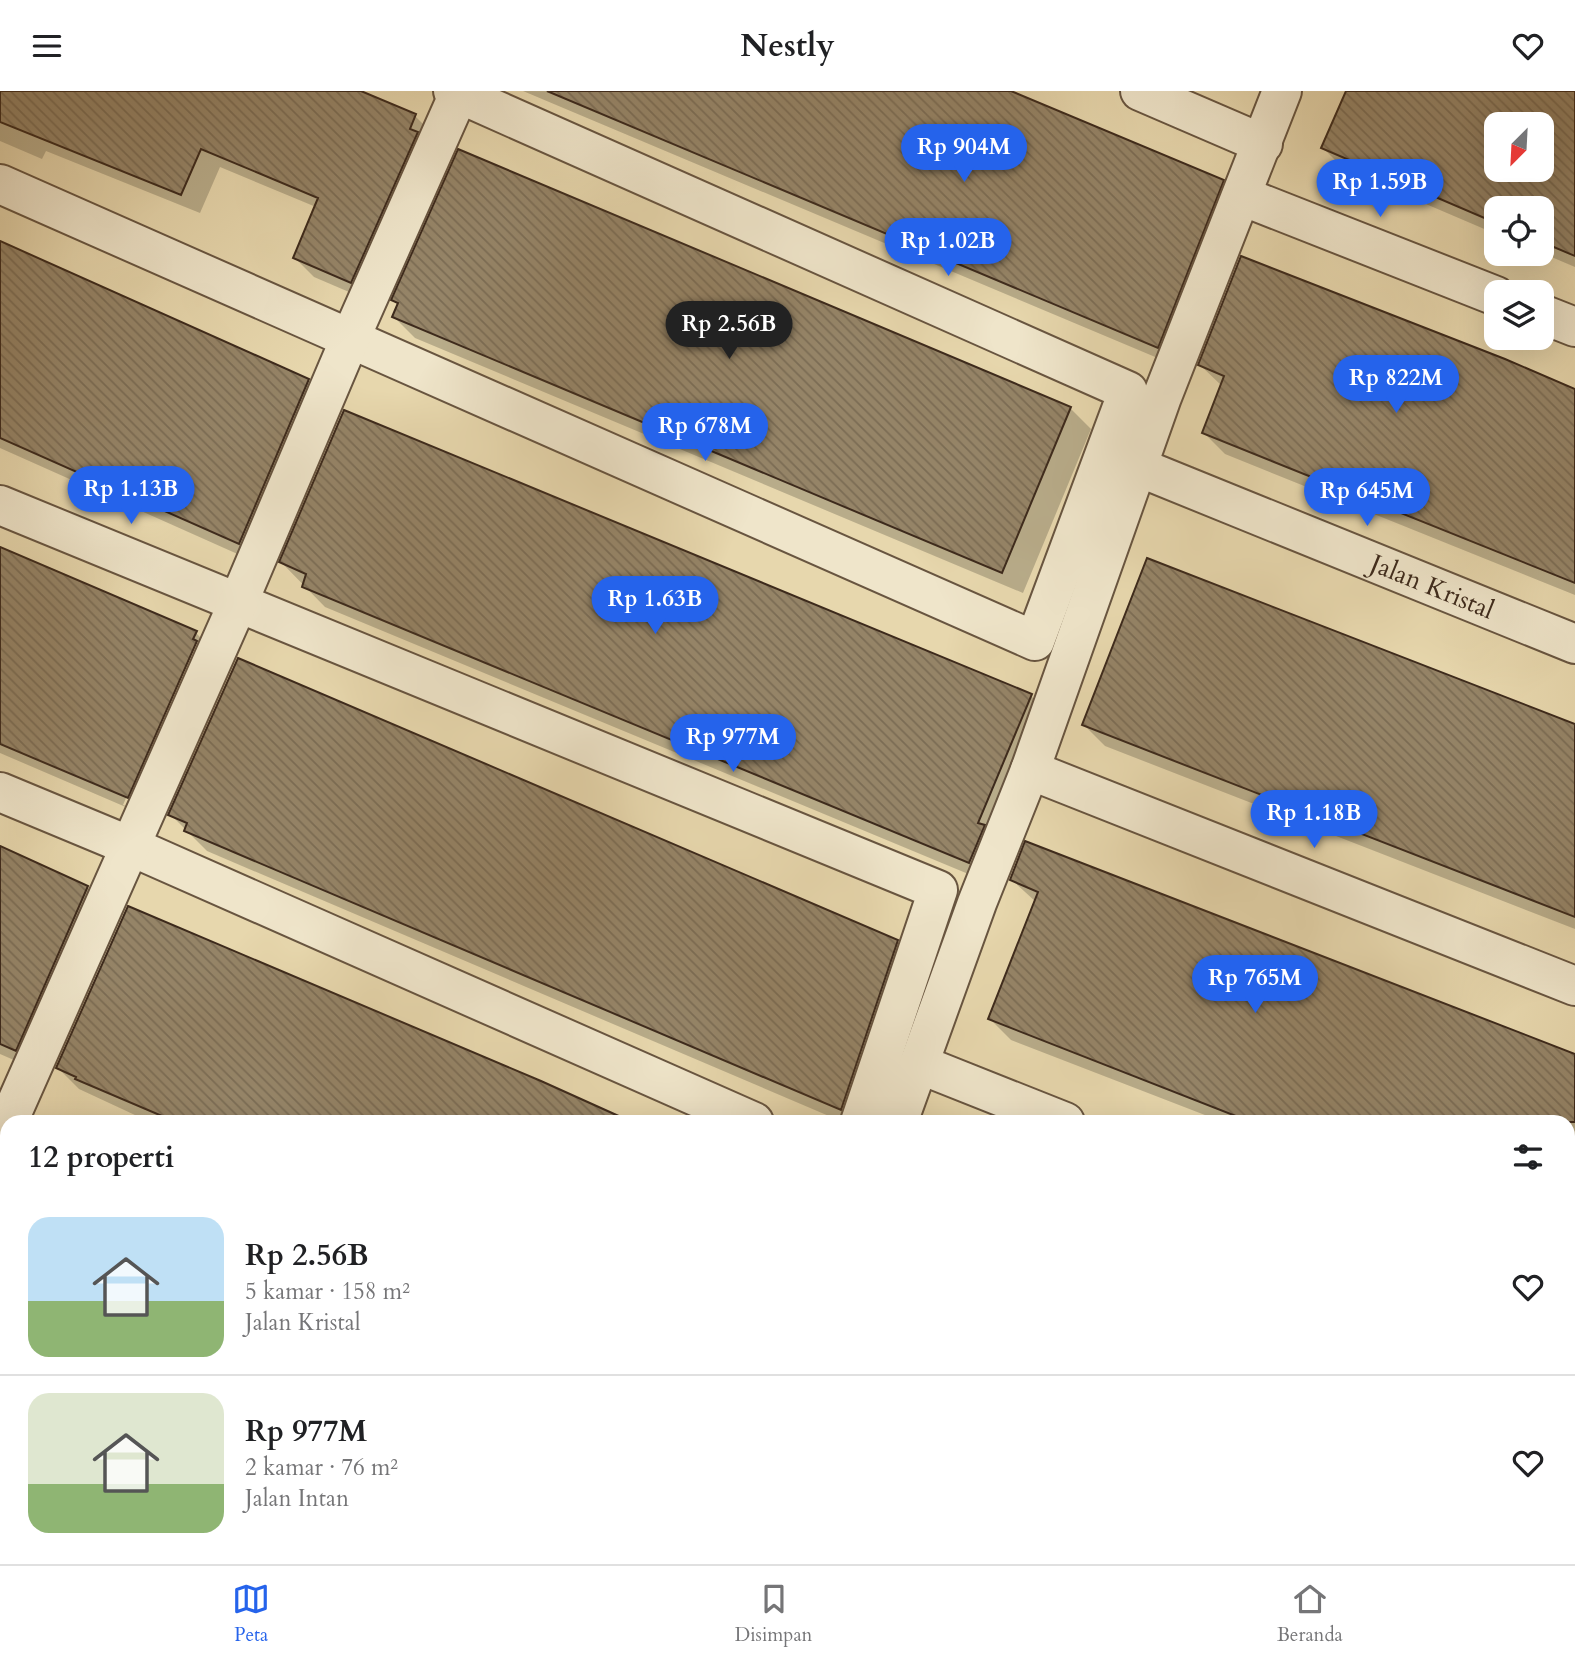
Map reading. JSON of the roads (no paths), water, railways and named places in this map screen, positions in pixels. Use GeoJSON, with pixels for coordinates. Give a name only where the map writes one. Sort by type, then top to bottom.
{"type":"FeatureCollection","features":[{"type":"Feature","properties":{"kind":"street"},"geometry":{"type":"LineString","coordinates":[[1140,91],[1263,144]]}},
{"type":"Feature","properties":{"kind":"street"},"geometry":{"type":"LineString","coordinates":[[901,1115],[977,904],[1031,770],[1136,466],[1282,91]]}},
{"type":"Feature","properties":{"kind":"street"},"geometry":{"type":"LineString","coordinates":[[0,184],[350,339],[1035,641],[1128,391],[457,92],[350,339],[239,603],[10,1115]]}},
{"type":"Feature","properties":{"kind":"street"},"geometry":{"type":"LineString","coordinates":[[1242,197],[1484,291]]}},
{"type":"Feature","properties":{"kind":"street"},"geometry":{"type":"LineString","coordinates":[[1554,319],[1575,327]]}},
{"type":"Feature","properties":{"kind":"street","name":"Jalan Kristal"},"geometry":{"type":"LineString","coordinates":[[1136,466],[1575,644]]}},
{"type":"Feature","properties":{"kind":"street"},"geometry":{"type":"LineString","coordinates":[[0,505],[938,890],[862,1115]]}},
{"type":"Feature","properties":{"kind":"street"},"geometry":{"type":"LineString","coordinates":[[1031,770],[1575,986]]}},
{"type":"Feature","properties":{"kind":"street"},"geometry":{"type":"LineString","coordinates":[[0,792],[130,846],[738,1115]]}},
{"type":"Feature","properties":{"kind":"street"},"geometry":{"type":"LineString","coordinates":[[919,1064],[1047,1115]]}}]}
